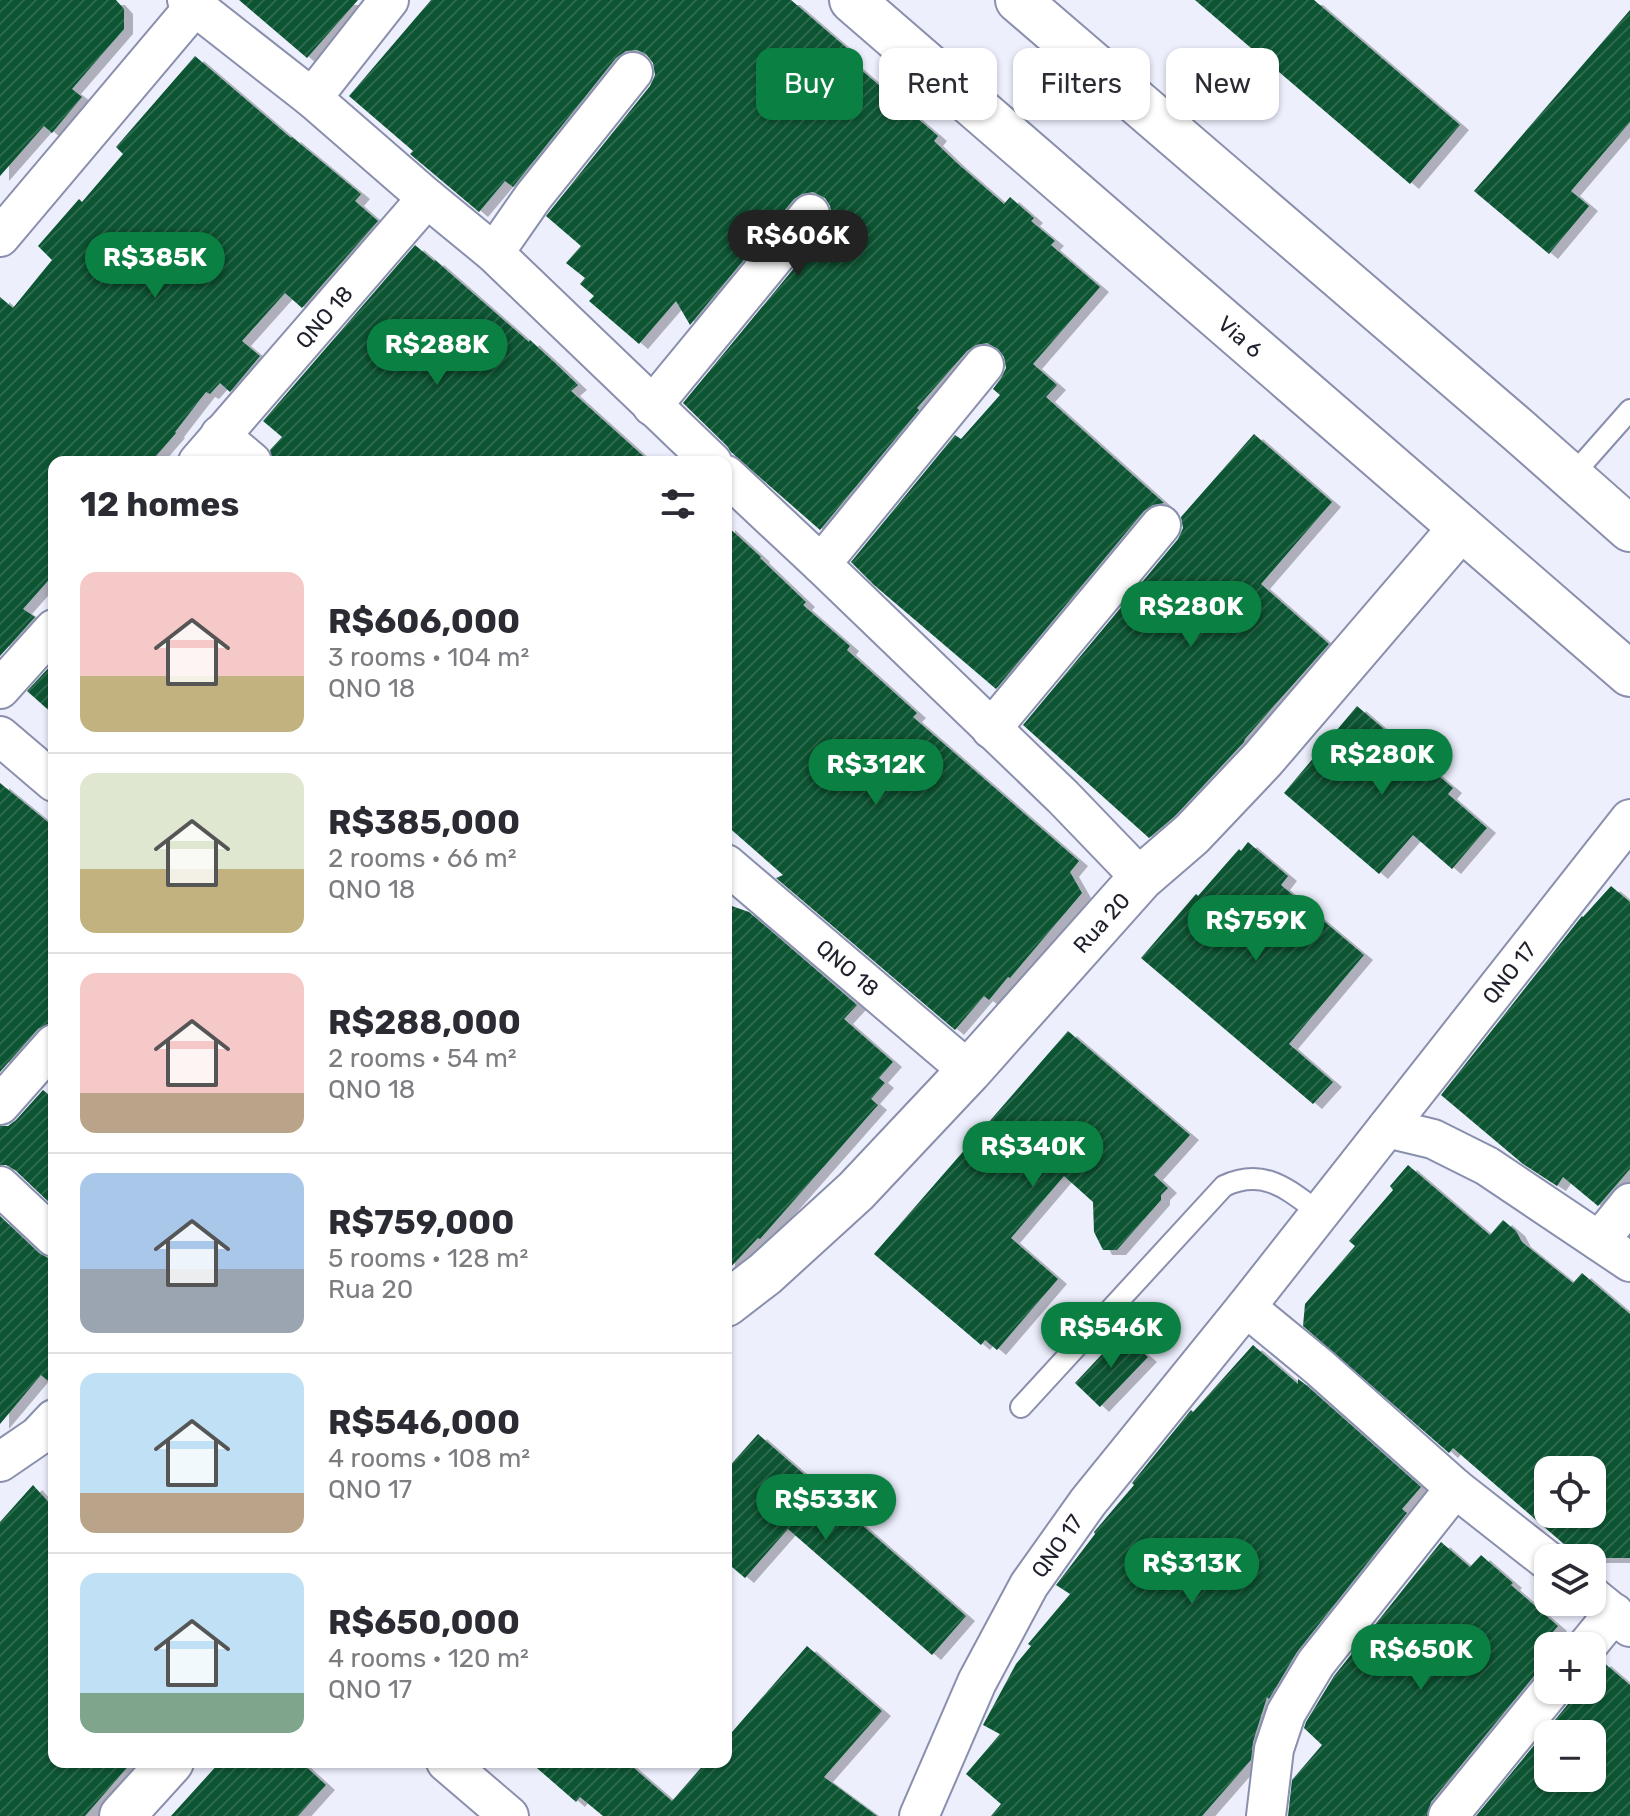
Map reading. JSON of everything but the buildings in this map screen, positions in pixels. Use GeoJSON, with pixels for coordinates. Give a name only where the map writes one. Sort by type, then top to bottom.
{"type":"FeatureCollection","features":[{"type":"Feature","properties":{"kind":"main road","name":"Via 6"},"geometry":{"type":"LineString","coordinates":[[852,0],[1630,674]]}},
{"type":"Feature","properties":{"kind":"main road"},"geometry":{"type":"LineString","coordinates":[[1018,0],[1630,529]]}},
{"type":"Feature","properties":{"kind":"main road","name":"Rua 20"},"geometry":{"type":"LineString","coordinates":[[732,1299],[765,1274],[856,1191],[969,1071],[1141,878],[1192,834],[1263,759],[1461,528]]}},
{"type":"Feature","properties":{"kind":"main road"},"geometry":{"type":"LineString","coordinates":[[122,1816],[166,1768]]}},
{"type":"Feature","properties":{"kind":"street"},"geometry":{"type":"LineString","coordinates":[[312,98],[389,0]]}},
{"type":"Feature","properties":{"kind":"street"},"geometry":{"type":"LineString","coordinates":[[1,233],[190,4],[312,98],[494,253],[706,456]]}},
{"type":"Feature","properties":{"kind":"street"},"geometry":{"type":"LineString","coordinates":[[494,253],[533,197],[633,72]]}},
{"type":"Feature","properties":{"kind":"street","name":"QNO 18"},"geometry":{"type":"LineString","coordinates":[[234,456],[209,448],[427,198]]}},
{"type":"Feature","properties":{"kind":"street"},"geometry":{"type":"LineString","coordinates":[[652,406],[810,214]]}},
{"type":"Feature","properties":{"kind":"street"},"geometry":{"type":"LineString","coordinates":[[821,564],[984,365]]}},
{"type":"Feature","properties":{"kind":"street"},"geometry":{"type":"LineString","coordinates":[[732,481],[1063,797],[1141,878]]}},
{"type":"Feature","properties":{"kind":"street"},"geometry":{"type":"LineString","coordinates":[[991,729],[1161,525]]}},
{"type":"Feature","properties":{"kind":"street"},"geometry":{"type":"LineString","coordinates":[[0,689],[48,636]]}},
{"type":"Feature","properties":{"kind":"street"},"geometry":{"type":"LineString","coordinates":[[0,736],[48,777]]}},
{"type":"Feature","properties":{"kind":"street","name":"QNO 17"},"geometry":{"type":"LineString","coordinates":[[919,1816],[977,1682],[1029,1585],[1088,1502],[1246,1307],[1630,819]]}},
{"type":"Feature","properties":{"kind":"street","name":"QNO 18"},"geometry":{"type":"LineString","coordinates":[[732,869],[969,1071]]}},
{"type":"Feature","properties":{"kind":"street"},"geometry":{"type":"LineString","coordinates":[[0,1105],[48,1051]]}},
{"type":"Feature","properties":{"kind":"street"},"geometry":{"type":"LineString","coordinates":[[1387,1128],[1433,1139],[1487,1166],[1630,1262]]}},
{"type":"Feature","properties":{"kind":"street"},"geometry":{"type":"LineString","coordinates":[[0,1186],[48,1231]]}},
{"type":"Feature","properties":{"kind":"street"},"geometry":{"type":"LineString","coordinates":[[1599,1241],[1630,1203]]}},
{"type":"Feature","properties":{"kind":"street"},"geometry":{"type":"LineString","coordinates":[[1246,1307],[1319,1367],[1455,1488],[1534,1550]]}},
{"type":"Feature","properties":{"kind":"street"},"geometry":{"type":"LineString","coordinates":[[0,1462],[48,1425]]}},
{"type":"Feature","properties":{"kind":"street"},"geometry":{"type":"LineString","coordinates":[[1266,1816],[1274,1749],[1286,1713],[1316,1663],[1455,1488]]}},
{"type":"Feature","properties":{"kind":"street"},"geometry":{"type":"LineString","coordinates":[[1597,1632],[1612,1612]]}},
{"type":"Feature","properties":{"kind":"street"},"geometry":{"type":"LineString","coordinates":[[1448,1816],[1540,1704]]}},
{"type":"Feature","properties":{"kind":"street"},"geometry":{"type":"LineString","coordinates":[[453,1768],[509,1816]]}},
{"type":"Feature","properties":{"kind":"lane"},"geometry":{"type":"LineString","coordinates":[[1570,478],[1630,410]]}},
{"type":"Feature","properties":{"kind":"lane"},"geometry":{"type":"LineString","coordinates":[[1021,1407],[1224,1186],[1239,1179],[1265,1179],[1283,1186],[1320,1213]]}}]}
